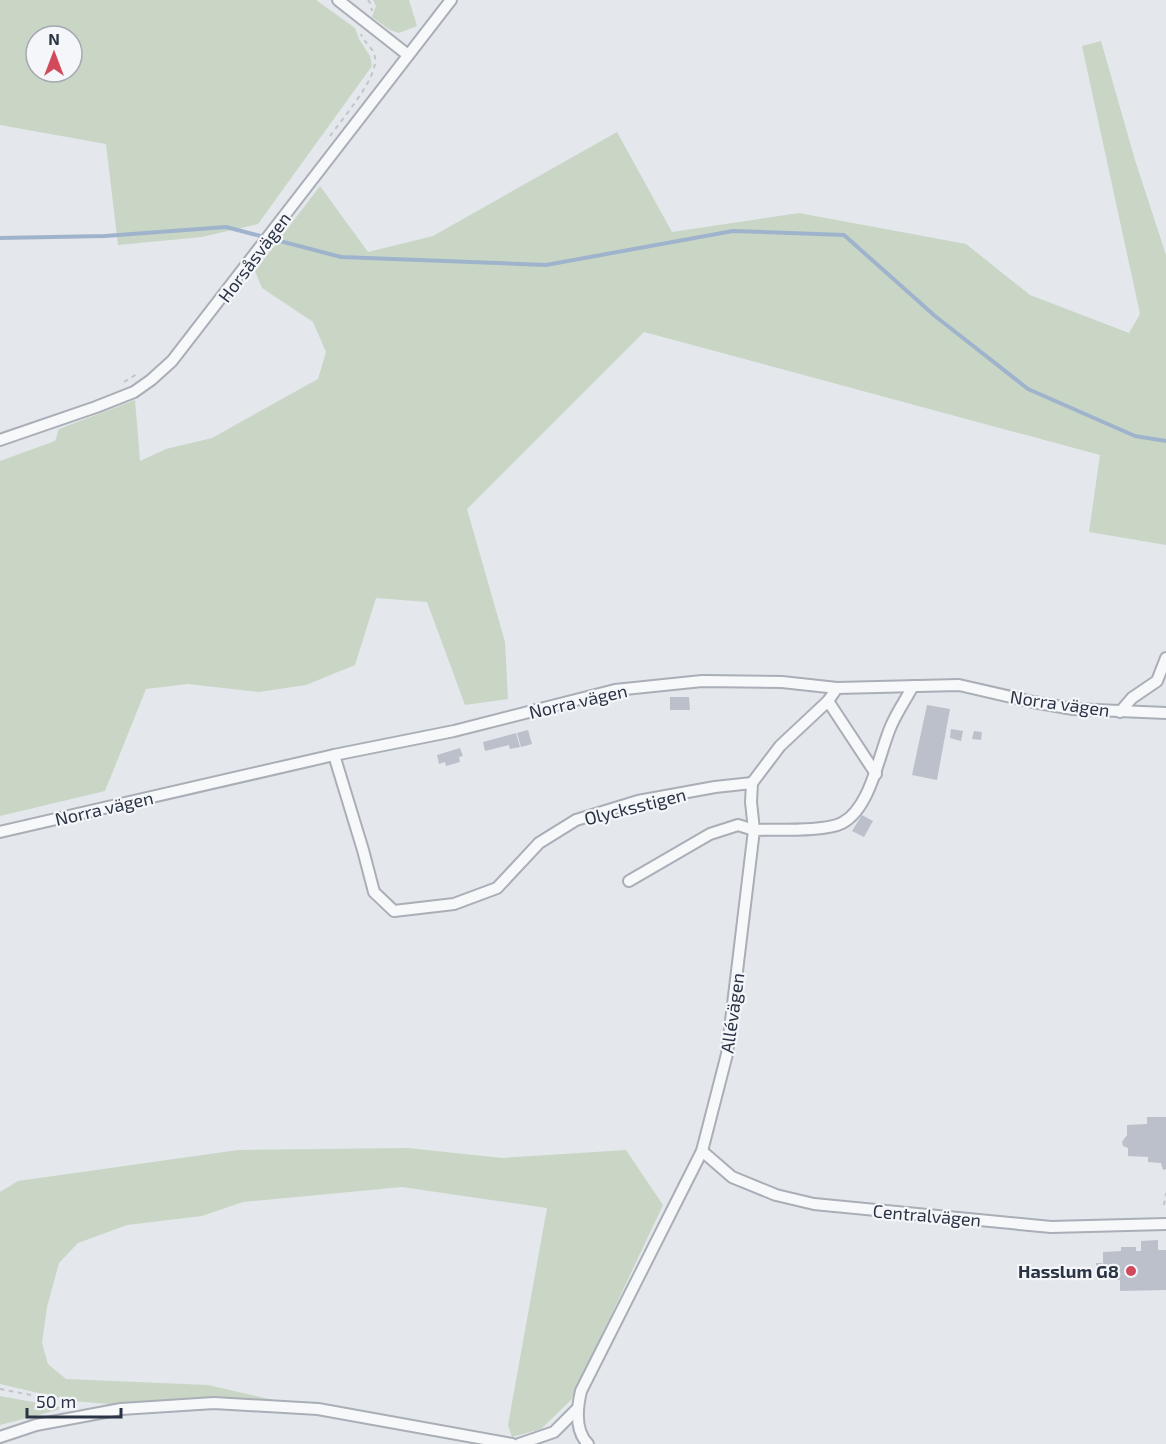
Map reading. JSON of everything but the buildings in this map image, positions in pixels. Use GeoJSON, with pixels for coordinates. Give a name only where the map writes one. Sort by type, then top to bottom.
{"type":"FeatureCollection","features":[{"type":"Feature","properties":{"kind":"street"},"geometry":{"type":"LineString","coordinates":[[338,0],[408,55]]}},
{"type":"Feature","properties":{"kind":"street","name":"Horsåsvägen"},"geometry":{"type":"LineString","coordinates":[[0,440],[134,392],[172,361],[451,0]]}},
{"type":"Feature","properties":{"kind":"street"},"geometry":{"type":"LineString","coordinates":[[1120,712],[1132,698],[1157,681],[1166,658]]}},
{"type":"Feature","properties":{"kind":"street","name":"Norra vägen"},"geometry":{"type":"LineString","coordinates":[[0,832],[334,755],[454,731],[615,690],[702,681],[782,682],[837,688],[959,685],[1073,709],[1166,713]]}},
{"type":"Feature","properties":{"kind":"street"},"geometry":{"type":"LineString","coordinates":[[629,881],[710,834],[738,825],[754,830],[811,829],[842,823],[855,812],[876,774],[890,726],[913,686]]}},
{"type":"Feature","properties":{"kind":"street"},"geometry":{"type":"LineString","coordinates":[[752,783],[780,746],[828,701],[837,688]]}},
{"type":"Feature","properties":{"kind":"street"},"geometry":{"type":"LineString","coordinates":[[828,701],[876,774]]}},
{"type":"Feature","properties":{"kind":"street","name":"Olycksstigen"},"geometry":{"type":"LineString","coordinates":[[334,755],[374,892],[394,911],[454,904],[496,888],[539,843],[576,820],[638,801],[715,787],[752,783]]}},
{"type":"Feature","properties":{"kind":"street","name":"Allévägen"},"geometry":{"type":"LineString","coordinates":[[576,1410],[580,1390],[702,1151],[727,1054],[754,830],[751,802],[752,783]]}},
{"type":"Feature","properties":{"kind":"street","name":"Centralvägen"},"geometry":{"type":"LineString","coordinates":[[702,1151],[732,1177],[776,1195],[814,1204],[1051,1227],[1166,1224]]}},
{"type":"Feature","properties":{"kind":"street"},"geometry":{"type":"LineString","coordinates":[[0,1437],[36,1425],[121,1409],[214,1403],[318,1409],[512,1444]]}},
{"type":"Feature","properties":{"kind":"street"},"geometry":{"type":"LineString","coordinates":[[519,1444],[554,1431],[576,1410]]}},
{"type":"Feature","properties":{"kind":"street"},"geometry":{"type":"LineString","coordinates":[[576,1410],[583,1439],[588,1444]]}},
{"type":"Feature","properties":{"kind":"path"},"geometry":{"type":"LineString","coordinates":[[328,139],[369,81],[375,68],[375,57],[361,37],[361,29],[372,9],[368,0]]}},
{"type":"Feature","properties":{"kind":"path"},"geometry":{"type":"LineString","coordinates":[[123,383],[140,373]]}},
{"type":"Feature","properties":{"kind":"path"},"geometry":{"type":"LineString","coordinates":[[1164,1205],[1166,1193]]}},
{"type":"Feature","properties":{"kind":"path"},"geometry":{"type":"LineString","coordinates":[[0,1389],[68,1402],[92,1415]]}},
{"type":"Feature","properties":{"kind":"green space"},"geometry":{"type":"Polygon","coordinates":[[[0,0],[316,0],[355,28],[370,56],[372,66],[258,224],[202,237],[118,245],[106,144],[0,125],[0,0]]]}},
{"type":"Feature","properties":{"kind":"green space"},"geometry":{"type":"Polygon","coordinates":[[[373,0],[409,0],[417,26],[399,33],[390,30],[372,17],[376,6],[373,0]]]}},
{"type":"Feature","properties":{"kind":"green space"},"geometry":{"type":"Polygon","coordinates":[[[1101,41],[1135,160],[1166,255],[1166,545],[1089,532],[1100,455],[644,332],[467,509],[505,642],[508,699],[465,705],[427,602],[376,598],[355,665],[306,685],[259,692],[188,684],[146,689],[105,791],[0,816],[0,461],[55,441],[59,429],[135,400],[140,461],[166,449],[212,438],[318,379],[326,352],[313,322],[262,288],[255,271],[320,186],[368,252],[433,236],[617,132],[672,232],[799,213],[966,244],[1030,295],[1129,333],[1140,314],[1082,46],[1101,41]]]}},
{"type":"Feature","properties":{"kind":"green space"},"geometry":{"type":"Polygon","coordinates":[[[408,1148],[502,1158],[626,1150],[663,1205],[571,1400],[541,1429],[512,1437],[508,1425],[547,1208],[402,1187],[243,1202],[202,1216],[127,1225],[78,1243],[59,1263],[47,1307],[42,1343],[48,1364],[66,1379],[208,1385],[282,1402],[121,1405],[73,1401],[0,1384],[0,1192],[18,1181],[238,1150],[408,1148]]]}},
{"type":"Feature","properties":{"kind":"green space"},"geometry":{"type":"Polygon","coordinates":[[[0,1396],[65,1408],[0,1425],[0,1396]]]}},
{"type":"Feature","properties":{"kind":"waterway"},"geometry":{"type":"LineString","coordinates":[[0,238],[105,236],[226,227],[341,257],[546,265],[733,231],[844,235],[935,316],[1028,389],[1135,436],[1166,441]]}},
{"type":"Feature","properties":{"kind":"place","name":"Hasslum G8"},"geometry":{"type":"Point","coordinates":[1131,1271]}}]}
